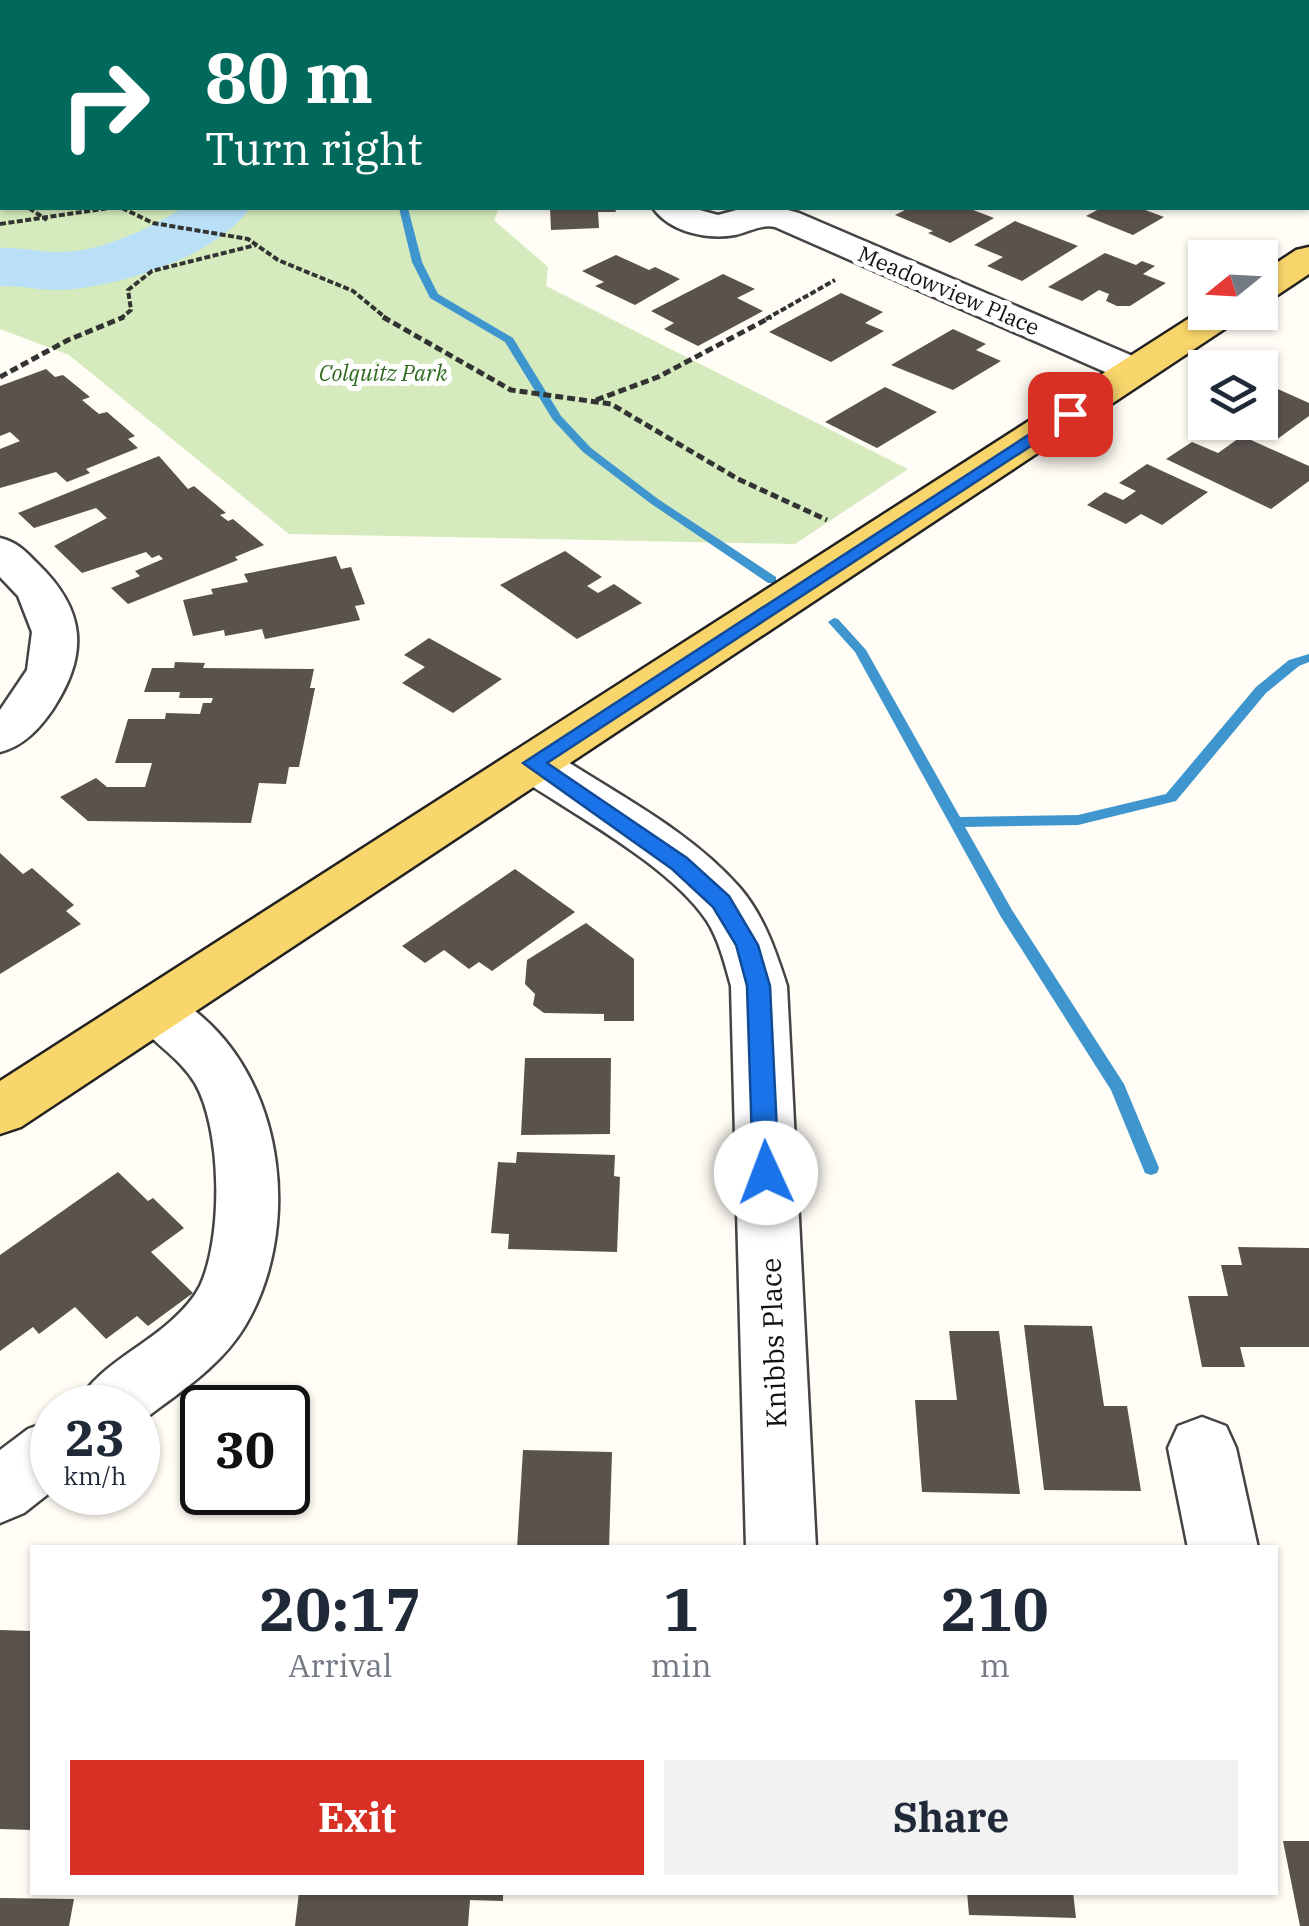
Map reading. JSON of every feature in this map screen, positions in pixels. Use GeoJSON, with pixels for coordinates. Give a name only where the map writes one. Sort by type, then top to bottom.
{"type":"FeatureCollection","features":[{"type":"Feature","properties":{"kind":"main road"},"geometry":{"type":"LineString","coordinates":[[1278,278],[1309,258]]}},
{"type":"Feature","properties":{"kind":"main road"},"geometry":{"type":"LineString","coordinates":[[0,1111],[1198,330]]}},
{"type":"Feature","properties":{"kind":"street","name":"Meadowview Place"},"geometry":{"type":"LineString","coordinates":[[674,210],[691,222],[710,225],[749,220],[762,210],[1135,371]]}},
{"type":"Feature","properties":{"kind":"street"},"geometry":{"type":"LineString","coordinates":[[0,552],[38,592],[56,624],[56,657],[42,692],[0,736]]}},
{"type":"Feature","properties":{"kind":"street","name":"Knibbs Place"},"geometry":{"type":"LineString","coordinates":[[533,763],[680,863],[721,901],[747,945],[759,986],[780,1545]]}},
{"type":"Feature","properties":{"kind":"street"},"geometry":{"type":"LineString","coordinates":[[136,1385],[202,1332],[223,1306],[240,1261],[247,1163],[238,1115],[216,1067],[156,1009]]}},
{"type":"Feature","properties":{"kind":"street"},"geometry":{"type":"LineString","coordinates":[[1202,1448],[1222,1545]]}},
{"type":"Feature","properties":{"kind":"street"},"geometry":{"type":"LineString","coordinates":[[0,1491],[30,1467]]}},
{"type":"Feature","properties":{"kind":"path"},"geometry":{"type":"LineString","coordinates":[[33,210],[47,220]]}},
{"type":"Feature","properties":{"kind":"path"},"geometry":{"type":"LineString","coordinates":[[0,224],[98,210]]}},
{"type":"Feature","properties":{"kind":"path"},"geometry":{"type":"LineString","coordinates":[[127,210],[166,226],[236,235],[278,260],[353,291],[373,310],[492,383],[530,393],[596,400],[637,418],[738,480],[873,542]]}},
{"type":"Feature","properties":{"kind":"path"},"geometry":{"type":"LineString","coordinates":[[0,377],[68,340],[124,318],[132,310],[128,290],[147,272],[230,256],[256,245]]}},
{"type":"Feature","properties":{"kind":"path"},"geometry":{"type":"LineString","coordinates":[[596,400],[630,389],[684,362],[876,258]]}},
{"type":"Feature","properties":{"kind":"green space","name":"Colquitz Park"},"geometry":{"type":"Polygon","coordinates":[[[0,210],[498,210],[494,220],[548,267],[546,286],[908,469],[795,544],[289,534],[69,355],[0,329],[0,210]]]}},
{"type":"Feature","properties":{"kind":"building"},"geometry":{"type":"Polygon","coordinates":[[[550,210],[616,210],[598,212],[599,228],[551,230],[550,210]]]}},
{"type":"Feature","properties":{"kind":"building"},"geometry":{"type":"Polygon","coordinates":[[[905,210],[973,210],[994,218],[950,243],[895,215],[905,210]]]}},
{"type":"Feature","properties":{"kind":"building"},"geometry":{"type":"Polygon","coordinates":[[[1097,210],[1145,210],[1164,217],[1133,235],[1086,216],[1097,210]]]}},
{"type":"Feature","properties":{"kind":"building"},"geometry":{"type":"Polygon","coordinates":[[[1015,221],[1078,246],[1022,281],[987,266],[1003,257],[974,245],[1015,221]]]}},
{"type":"Feature","properties":{"kind":"building"},"geometry":{"type":"Polygon","coordinates":[[[1105,253],[1136,265],[1142,261],[1155,266],[1143,274],[1166,283],[1130,306],[1106,301],[1109,294],[1099,290],[1082,301],[1048,287],[1105,253]]]}},
{"type":"Feature","properties":{"kind":"building"},"geometry":{"type":"Polygon","coordinates":[[[616,255],[680,279],[635,305],[595,286],[604,282],[582,271],[616,255]]]}},
{"type":"Feature","properties":{"kind":"building"},"geometry":{"type":"Polygon","coordinates":[[[723,274],[755,289],[737,298],[763,311],[698,346],[664,329],[674,323],[651,311],[723,274]]]}},
{"type":"Feature","properties":{"kind":"building"},"geometry":{"type":"Polygon","coordinates":[[[841,293],[883,312],[865,323],[884,331],[831,362],[769,332],[841,293]]]}},
{"type":"Feature","properties":{"kind":"building"},"geometry":{"type":"Polygon","coordinates":[[[953,329],[986,344],[976,350],[1001,361],[953,390],[891,365],[953,329]]]}},
{"type":"Feature","properties":{"kind":"building"},"geometry":{"type":"Polygon","coordinates":[[[46,369],[55,377],[63,375],[90,397],[82,400],[99,414],[107,412],[135,436],[128,439],[138,448],[86,469],[90,473],[67,482],[56,472],[0,488],[0,449],[20,441],[10,432],[0,436],[0,386],[46,369]]]}},
{"type":"Feature","properties":{"kind":"building"},"geometry":{"type":"Polygon","coordinates":[[[885,387],[937,412],[877,448],[825,422],[885,387]]]}},
{"type":"Feature","properties":{"kind":"building"},"geometry":{"type":"Polygon","coordinates":[[[1278,389],[1309,403],[1309,416],[1278,439],[1278,389]]]}},
{"type":"Feature","properties":{"kind":"building"},"geometry":{"type":"Polygon","coordinates":[[[1236,440],[1251,440],[1309,466],[1309,481],[1271,509],[1166,459],[1192,442],[1218,453],[1236,440]]]}},
{"type":"Feature","properties":{"kind":"building"},"geometry":{"type":"Polygon","coordinates":[[[159,456],[188,489],[194,486],[226,513],[220,515],[228,521],[233,519],[264,545],[235,557],[238,560],[128,604],[111,588],[140,576],[135,571],[163,559],[159,555],[152,558],[146,552],[82,573],[54,546],[107,518],[96,508],[34,528],[18,513],[159,456]]]}},
{"type":"Feature","properties":{"kind":"building"},"geometry":{"type":"Polygon","coordinates":[[[1147,464],[1208,492],[1162,525],[1141,514],[1126,524],[1087,505],[1105,492],[1123,500],[1136,491],[1119,483],[1147,464]]]}},
{"type":"Feature","properties":{"kind":"building"},"geometry":{"type":"Polygon","coordinates":[[[565,551],[602,577],[587,586],[598,593],[614,584],[642,603],[577,639],[500,585],[565,551]]]}},
{"type":"Feature","properties":{"kind":"building"},"geometry":{"type":"Polygon","coordinates":[[[336,556],[341,569],[351,567],[365,604],[355,606],[360,620],[265,639],[262,629],[225,636],[224,630],[193,636],[183,600],[213,594],[211,589],[248,582],[244,574],[336,556]]]}},
{"type":"Feature","properties":{"kind":"building"},"geometry":{"type":"Polygon","coordinates":[[[429,638],[502,679],[453,713],[402,683],[425,667],[404,655],[429,638]]]}},
{"type":"Feature","properties":{"kind":"building"},"geometry":{"type":"Polygon","coordinates":[[[175,662],[205,663],[203,668],[314,669],[310,688],[315,688],[299,767],[289,767],[286,784],[259,783],[251,823],[88,821],[60,797],[96,778],[107,787],[145,787],[152,763],[115,763],[128,719],[165,719],[166,713],[200,714],[203,703],[211,703],[213,698],[179,698],[180,692],[144,692],[152,668],[174,668],[175,662]]]}},
{"type":"Feature","properties":{"kind":"building"},"geometry":{"type":"Polygon","coordinates":[[[0,853],[23,874],[32,868],[74,905],[66,911],[81,924],[0,974],[0,853]]]}},
{"type":"Feature","properties":{"kind":"building"},"geometry":{"type":"Polygon","coordinates":[[[515,869],[575,912],[492,971],[479,962],[469,969],[444,950],[425,963],[402,946],[515,869]]]}},
{"type":"Feature","properties":{"kind":"building"},"geometry":{"type":"Polygon","coordinates":[[[586,923],[634,959],[634,1021],[604,1021],[604,1014],[544,1013],[533,1005],[535,994],[525,984],[527,960],[586,923]]]}},
{"type":"Feature","properties":{"kind":"building"},"geometry":{"type":"Polygon","coordinates":[[[525,1058],[611,1058],[610,1134],[521,1135],[525,1058]]]}},
{"type":"Feature","properties":{"kind":"building"},"geometry":{"type":"Polygon","coordinates":[[[517,1152],[615,1155],[614,1176],[620,1177],[617,1252],[508,1249],[509,1234],[491,1233],[498,1162],[516,1163],[517,1152]]]}},
{"type":"Feature","properties":{"kind":"building"},"geometry":{"type":"Polygon","coordinates":[[[118,1172],[184,1228],[151,1252],[193,1293],[148,1326],[137,1316],[106,1339],[75,1307],[39,1334],[33,1327],[0,1351],[0,1255],[118,1172]]]}},
{"type":"Feature","properties":{"kind":"building"},"geometry":{"type":"Polygon","coordinates":[[[1238,1247],[1309,1248],[1309,1347],[1240,1347],[1245,1367],[1202,1367],[1188,1296],[1228,1296],[1221,1265],[1242,1265],[1238,1247]]]}},
{"type":"Feature","properties":{"kind":"building"},"geometry":{"type":"Polygon","coordinates":[[[1024,1325],[1092,1326],[1104,1406],[1127,1406],[1141,1491],[1044,1490],[1024,1325]]]}},
{"type":"Feature","properties":{"kind":"building"},"geometry":{"type":"Polygon","coordinates":[[[949,1331],[999,1331],[1020,1494],[922,1492],[915,1400],[957,1400],[949,1331]]]}},
{"type":"Feature","properties":{"kind":"building"},"geometry":{"type":"Polygon","coordinates":[[[523,1450],[612,1452],[609,1545],[517,1545],[523,1450]]]}},
{"type":"Feature","properties":{"kind":"building"},"geometry":{"type":"Polygon","coordinates":[[[0,1630],[30,1631],[30,1830],[0,1829],[0,1630]]]}},
{"type":"Feature","properties":{"kind":"building"},"geometry":{"type":"Polygon","coordinates":[[[1283,1841],[1309,1841],[1309,1926],[1300,1926],[1283,1841]]]}},
{"type":"Feature","properties":{"kind":"building"},"geometry":{"type":"Polygon","coordinates":[[[299,1895],[503,1895],[503,1901],[470,1900],[468,1926],[295,1926],[299,1895]]]}},
{"type":"Feature","properties":{"kind":"building"},"geometry":{"type":"Polygon","coordinates":[[[967,1895],[1073,1895],[1076,1918],[969,1915],[967,1895]]]}},
{"type":"Feature","properties":{"kind":"building"},"geometry":{"type":"Polygon","coordinates":[[[0,1898],[74,1899],[69,1926],[0,1926],[0,1898]]]}},
{"type":"Feature","properties":{"kind":"waterway"},"geometry":{"type":"LineString","coordinates":[[0,267],[62,271],[100,265],[168,241],[218,210]]}},
{"type":"Feature","properties":{"kind":"waterway"},"geometry":{"type":"LineString","coordinates":[[404,210],[417,262],[434,296],[509,340],[557,418],[587,450],[654,501],[772,580]]}},
{"type":"Feature","properties":{"kind":"waterway"},"geometry":{"type":"LineString","coordinates":[[834,622],[860,650],[1006,913],[1118,1088],[1151,1168]]}},
{"type":"Feature","properties":{"kind":"waterway"},"geometry":{"type":"LineString","coordinates":[[956,822],[1078,820],[1171,798],[1261,690],[1294,663],[1309,658]]}},
{"type":"Feature","properties":{"kind":"route"},"geometry":{"type":"LineString","coordinates":[[766,1173],[759,986],[747,945],[721,901],[680,863],[533,763],[1070,414]]}}]}
